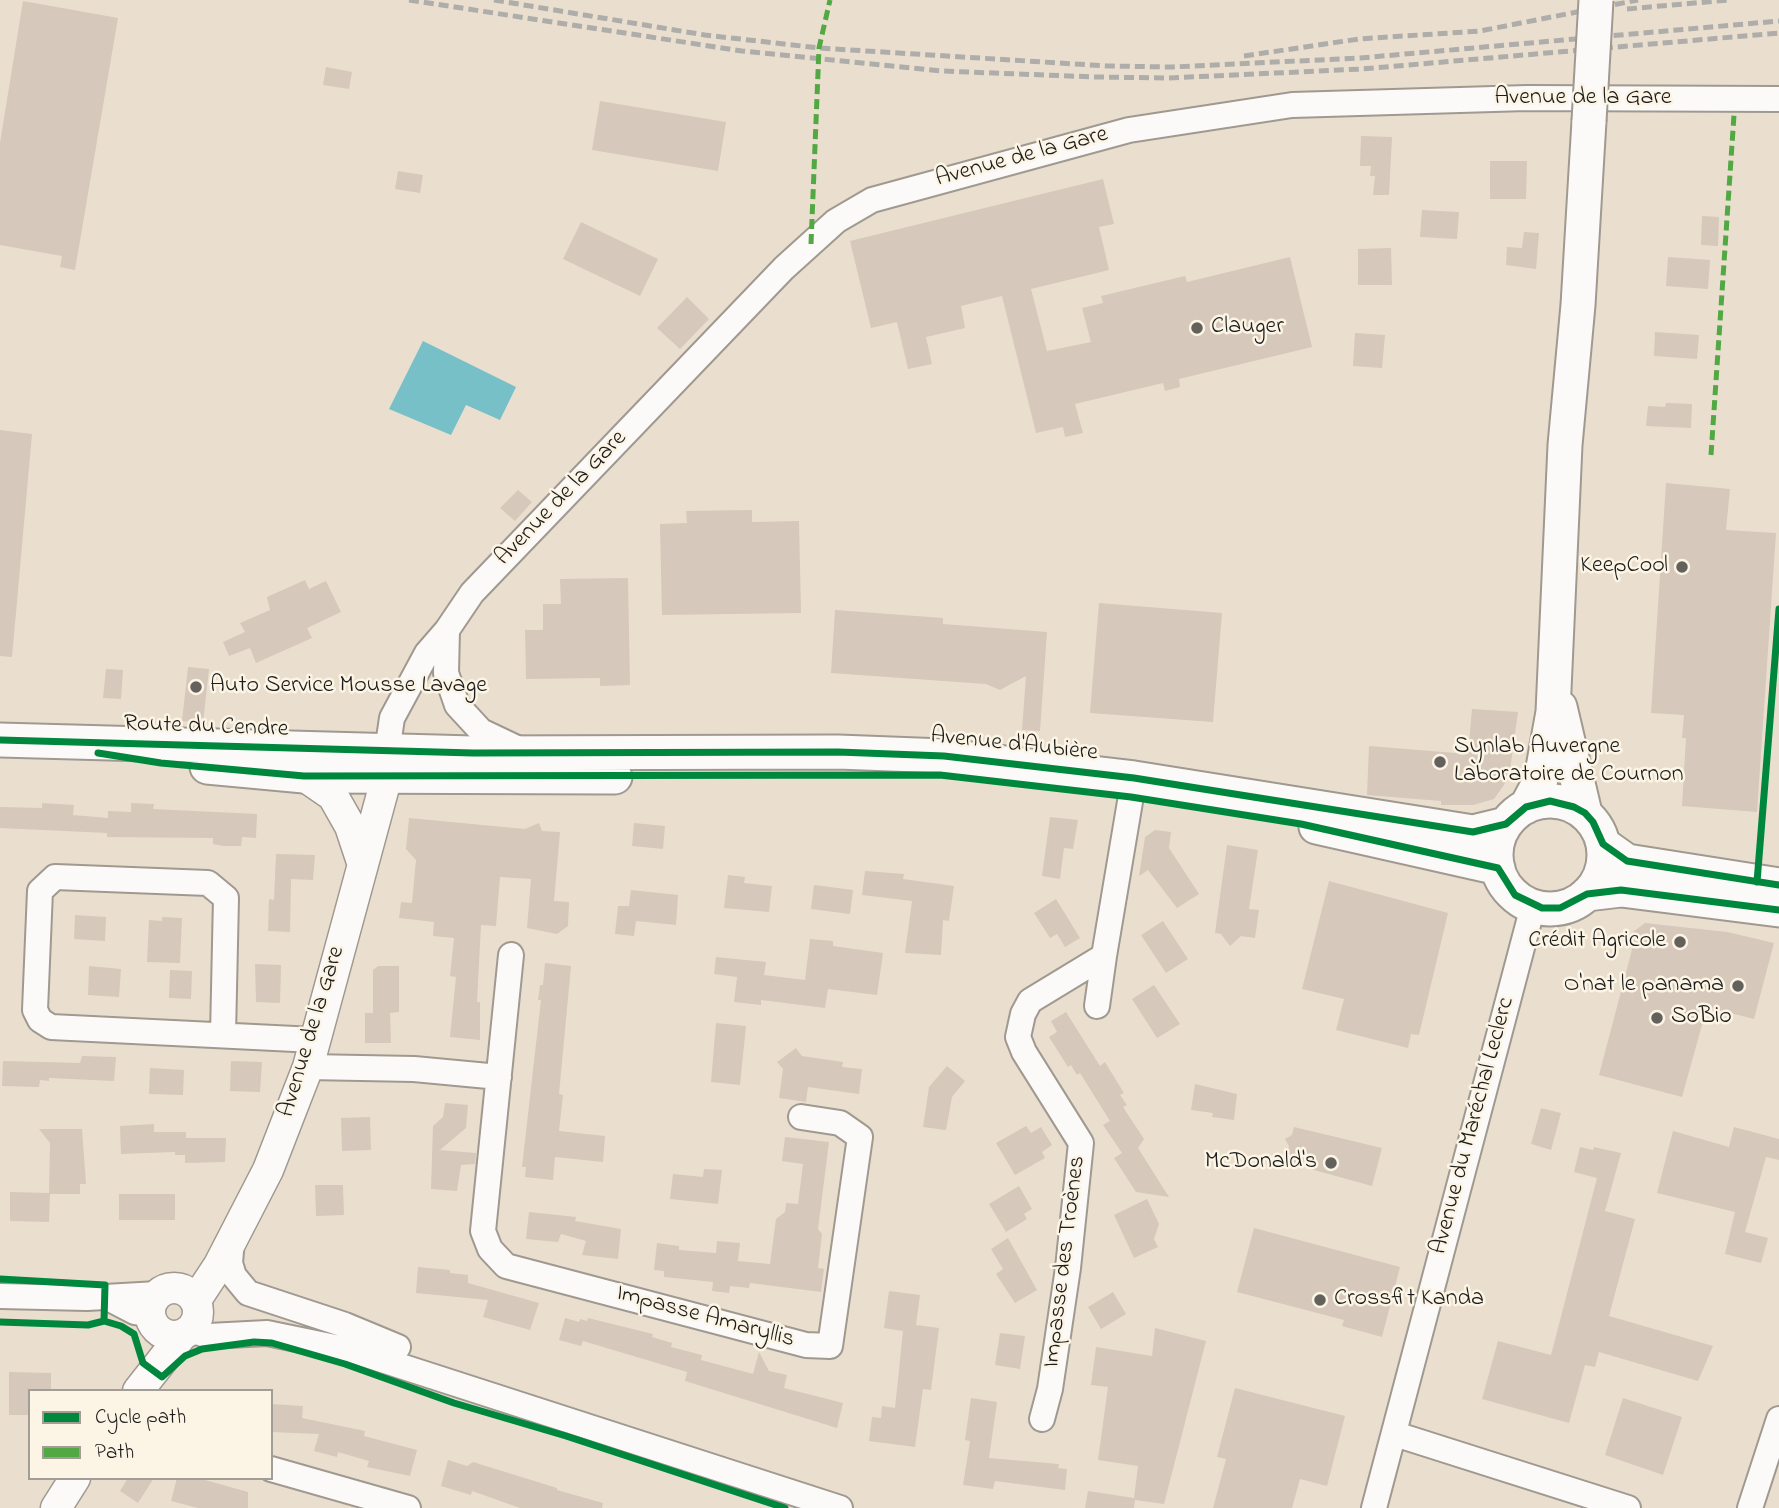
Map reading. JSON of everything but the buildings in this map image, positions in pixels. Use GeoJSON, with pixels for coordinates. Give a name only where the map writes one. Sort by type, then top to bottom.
{"type":"FeatureCollection","features":[{"type":"Feature","properties":{"kind":"main road"},"geometry":{"type":"LineString","coordinates":[[1596,0],[1578,305],[1565,445],[1562,579],[1553,712],[1541,779],[1497,845],[1498,868],[1514,895],[1533,906],[1560,908],[1587,894],[1621,890],[1779,910]]}},
{"type":"Feature","properties":{"kind":"main road"},"geometry":{"type":"LineString","coordinates":[[1554,683],[1585,813]]}},
{"type":"Feature","properties":{"kind":"main road","name":"Route du Cendre"},"geometry":{"type":"LineString","coordinates":[[12,741],[387,764]]}},
{"type":"Feature","properties":{"kind":"main road","name":"Route du Cendre"},"geometry":{"type":"LineString","coordinates":[[12,741],[161,763],[304,776],[387,764]]}},
{"type":"Feature","properties":{"kind":"main road","name":"Avenue d'Aubière"},"geometry":{"type":"LineString","coordinates":[[387,764],[527,753],[944,756],[1132,788],[1473,832],[1516,815]]}},
{"type":"Feature","properties":{"kind":"main road","name":"Avenue d'Aubière"},"geometry":{"type":"LineString","coordinates":[[387,764],[940,775],[1132,788],[1498,868]]}},
{"type":"Feature","properties":{"kind":"main road"},"geometry":{"type":"LineString","coordinates":[[1516,815],[1550,801],[1574,807],[1585,813],[1593,822],[1603,844],[1600,877],[1587,894]]}},
{"type":"Feature","properties":{"kind":"main road"},"geometry":{"type":"LineString","coordinates":[[1603,844],[1627,861],[1779,885]]}},
{"type":"Feature","properties":{"kind":"street","name":"Avenue de la Gare"},"geometry":{"type":"LineString","coordinates":[[131,1389],[173,1313],[219,1265],[232,1235],[268,1170],[312,1053],[387,764],[392,718],[427,653],[447,630],[472,593],[784,268],[836,222],[872,200],[1129,130],[1292,105],[1527,98],[1779,99]]}},
{"type":"Feature","properties":{"kind":"street"},"geometry":{"type":"LineString","coordinates":[[447,630],[446,673],[457,705],[481,731],[527,753]]}},
{"type":"Feature","properties":{"kind":"street"},"geometry":{"type":"LineString","coordinates":[[304,776],[333,796],[350,826],[362,862]]}},
{"type":"Feature","properties":{"kind":"street"},"geometry":{"type":"LineString","coordinates":[[1097,1006],[1132,788]]}},
{"type":"Feature","properties":{"kind":"street"},"geometry":{"type":"LineString","coordinates":[[223,1035],[226,898],[208,883],[55,877],[40,891],[35,1010],[40,1020],[51,1027],[223,1035],[312,1053],[414,1069],[499,1077]]}},
{"type":"Feature","properties":{"kind":"street","name":"Avenue du Maréchal Leclerc"},"geometry":{"type":"LineString","coordinates":[[1374,1508],[1533,906]]}},
{"type":"Feature","properties":{"kind":"street","name":"Impasse Amaryllis"},"geometry":{"type":"LineString","coordinates":[[511,955],[483,1231],[489,1249],[506,1266],[806,1345],[830,1346],[860,1137],[840,1123],[801,1117]]}},
{"type":"Feature","properties":{"kind":"street","name":"Impasse des Troènes"},"geometry":{"type":"LineString","coordinates":[[1042,1419],[1050,1389],[1068,1268],[1081,1143],[1024,1052],[1018,1037],[1023,1014],[1030,1001],[1104,956]]}},
{"type":"Feature","properties":{"kind":"street"},"geometry":{"type":"LineString","coordinates":[[232,1235],[230,1263],[234,1276],[248,1293],[345,1325],[398,1347]]}},
{"type":"Feature","properties":{"kind":"street"},"geometry":{"type":"LineString","coordinates":[[0,1296],[106,1297],[135,1312],[173,1313],[209,1336],[267,1333],[354,1351],[840,1508]]}},
{"type":"Feature","properties":{"kind":"street","name":"Avenue de la Gare"},"geometry":{"type":"LineString","coordinates":[[139,1389],[173,1313]]}},
{"type":"Feature","properties":{"kind":"street"},"geometry":{"type":"LineString","coordinates":[[1750,1508],[1779,1419]]}},
{"type":"Feature","properties":{"kind":"street"},"geometry":{"type":"LineString","coordinates":[[1395,1433],[1628,1508]]}},
{"type":"Feature","properties":{"kind":"street"},"geometry":{"type":"LineString","coordinates":[[273,1470],[408,1508]]}},
{"type":"Feature","properties":{"kind":"street"},"geometry":{"type":"LineString","coordinates":[[56,1508],[74,1480]]}},
{"type":"Feature","properties":{"kind":"water"},"geometry":{"type":"Polygon","coordinates":[[[423,341],[516,387],[500,420],[466,405],[451,435],[389,409],[423,341]]]}},
{"type":"Feature","properties":{"kind":"railway"},"geometry":{"type":"LineString","coordinates":[[409,0],[742,51],[942,71],[1096,77],[1169,78],[1362,69],[1779,33]]}},
{"type":"Feature","properties":{"kind":"railway"},"geometry":{"type":"LineString","coordinates":[[494,0],[705,35],[819,48],[1107,66],[1172,67],[1360,58],[1779,21]]}},
{"type":"Feature","properties":{"kind":"railway"},"geometry":{"type":"LineString","coordinates":[[1244,56],[1359,39],[1480,31],[1638,0]]}},
{"type":"Feature","properties":{"kind":"railway"},"geometry":{"type":"LineString","coordinates":[[1627,9],[1729,0]]}},
{"type":"Feature","properties":{"kind":"marked path"},"geometry":{"type":"LineString","coordinates":[[811,244],[819,48],[830,0]]}},
{"type":"Feature","properties":{"kind":"marked path"},"geometry":{"type":"LineString","coordinates":[[1711,455],[1734,115]]}},
{"type":"Feature","properties":{"kind":"cycle path"},"geometry":{"type":"LineString","coordinates":[[1757,882],[1779,609]]}},
{"type":"Feature","properties":{"kind":"cycle path"},"geometry":{"type":"LineString","coordinates":[[0,740],[473,753],[838,752],[944,756],[1134,778],[1473,832],[1506,824],[1526,807],[1550,801],[1574,807],[1585,813],[1593,822],[1603,844],[1627,861],[1779,885]]}},
{"type":"Feature","properties":{"kind":"cycle path"},"geometry":{"type":"LineString","coordinates":[[98,753],[161,763],[304,776],[940,775],[1131,797],[1301,824],[1498,868],[1515,895],[1542,908],[1560,908],[1587,894],[1621,890],[1779,910]]}},
{"type":"Feature","properties":{"kind":"cycle path"},"geometry":{"type":"LineString","coordinates":[[0,1279],[105,1285],[104,1321]]}},
{"type":"Feature","properties":{"kind":"cycle path"},"geometry":{"type":"LineString","coordinates":[[0,1322],[88,1325],[104,1321],[121,1326],[134,1334],[143,1363],[162,1377],[185,1356],[202,1349],[254,1342],[272,1343],[345,1364],[454,1403],[566,1436],[785,1508]]}},
{"type":"Feature","properties":{"kind":"place","name":"Clauger"},"geometry":{"type":"Point","coordinates":[1197,328]}},
{"type":"Feature","properties":{"kind":"place","name":"KeepCool"},"geometry":{"type":"Point","coordinates":[1682,567]}},
{"type":"Feature","properties":{"kind":"place","name":"Auto Service Mousse Lavage"},"geometry":{"type":"Point","coordinates":[196,687]}},
{"type":"Feature","properties":{"kind":"place","name":"Synlab Auvergne Laboratoire de Cournon"},"geometry":{"type":"Point","coordinates":[1440,762]}},
{"type":"Feature","properties":{"kind":"place","name":"Crédit Agricole"},"geometry":{"type":"Point","coordinates":[1680,942]}},
{"type":"Feature","properties":{"kind":"place","name":"O'nat le panama"},"geometry":{"type":"Point","coordinates":[1738,986]}},
{"type":"Feature","properties":{"kind":"place","name":"SoBio"},"geometry":{"type":"Point","coordinates":[1657,1018]}},
{"type":"Feature","properties":{"kind":"place","name":"McDonald's"},"geometry":{"type":"Point","coordinates":[1331,1163]}},
{"type":"Feature","properties":{"kind":"place","name":"Crossfit Kanda"},"geometry":{"type":"Point","coordinates":[1320,1300]}}]}
